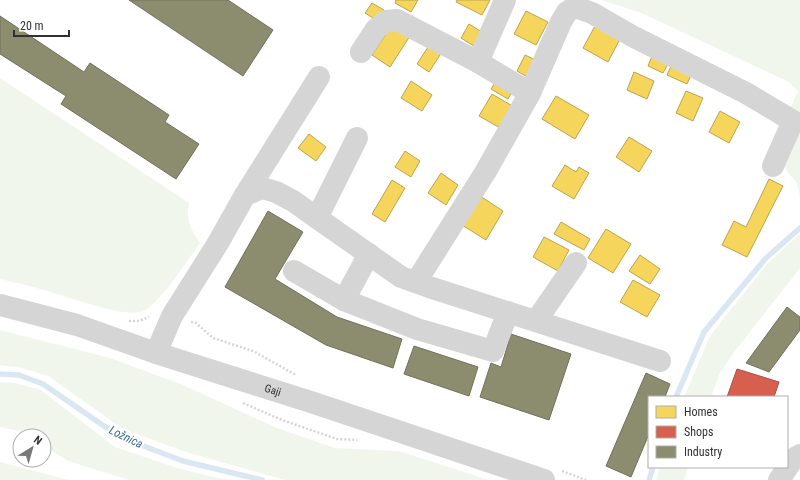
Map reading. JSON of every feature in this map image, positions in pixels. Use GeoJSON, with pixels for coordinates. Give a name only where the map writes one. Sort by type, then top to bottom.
{"type":"FeatureCollection","features":[{"type":"Feature","properties":{"kind":"street"},"geometry":{"type":"LineString","coordinates":[[478,62],[505,0]]}},
{"type":"Feature","properties":{"kind":"street"},"geometry":{"type":"LineString","coordinates":[[416,282],[486,171],[530,93],[561,22],[567,12],[575,7],[592,12],[632,36],[746,92],[793,121],[773,166]]}},
{"type":"Feature","properties":{"kind":"street"},"geometry":{"type":"LineString","coordinates":[[362,52],[376,29],[386,21],[397,20],[478,62],[530,93]]}},
{"type":"Feature","properties":{"kind":"street"},"geometry":{"type":"LineString","coordinates":[[156,353],[172,316],[218,243],[245,195],[319,77]]}},
{"type":"Feature","properties":{"kind":"street"},"geometry":{"type":"LineString","coordinates":[[317,218],[357,138]]}},
{"type":"Feature","properties":{"kind":"street"},"geometry":{"type":"LineString","coordinates":[[245,195],[262,188],[276,192],[293,201],[401,277],[660,361]]}},
{"type":"Feature","properties":{"kind":"street"},"geometry":{"type":"LineString","coordinates":[[344,300],[369,254]]}},
{"type":"Feature","properties":{"kind":"street"},"geometry":{"type":"LineString","coordinates":[[536,321],[576,263]]}},
{"type":"Feature","properties":{"kind":"street"},"geometry":{"type":"LineString","coordinates":[[294,272],[344,300],[417,329],[493,351],[508,312]]}},
{"type":"Feature","properties":{"kind":"street","name":"Gaji"},"geometry":{"type":"LineString","coordinates":[[0,305],[76,325],[156,353],[314,403],[544,480]]}},
{"type":"Feature","properties":{"kind":"street"},"geometry":{"type":"LineString","coordinates":[[788,468],[798,454]]}},
{"type":"Feature","properties":{"kind":"street"},"geometry":{"type":"LineString","coordinates":[[779,480],[788,468]]}},
{"type":"Feature","properties":{"kind":"shaded area"},"geometry":{"type":"Polygon","coordinates":[[[601,0],[800,0],[800,118],[789,111],[798,91],[789,82],[639,12],[601,0]]]}},
{"type":"Feature","properties":{"kind":"shaded area"},"geometry":{"type":"Polygon","coordinates":[[[0,78],[189,203],[188,215],[190,224],[200,243],[165,291],[150,307],[144,311],[135,313],[123,312],[0,279],[0,78]]]}},
{"type":"Feature","properties":{"kind":"shaded area"},"geometry":{"type":"Polygon","coordinates":[[[800,124],[800,196],[797,183],[788,173],[784,165],[800,124]]]}},
{"type":"Feature","properties":{"kind":"shaded area"},"geometry":{"type":"Polygon","coordinates":[[[800,234],[800,268],[735,351],[720,373],[711,396],[684,396],[710,336],[768,263],[800,234]]]}},
{"type":"Feature","properties":{"kind":"shaded area"},"geometry":{"type":"Polygon","coordinates":[[[0,330],[110,358],[183,385],[277,428],[335,448],[399,451],[489,480],[285,480],[186,452],[123,429],[48,376],[22,368],[0,365],[0,330]]]}},
{"type":"Feature","properties":{"kind":"shaded area"},"geometry":{"type":"Polygon","coordinates":[[[0,382],[15,383],[41,390],[115,447],[180,469],[227,480],[129,480],[68,461],[52,451],[52,428],[12,428],[12,429],[0,427],[0,382]]]}},
{"type":"Feature","properties":{"kind":"shaded area"},"geometry":{"type":"Polygon","coordinates":[[[0,462],[12,465],[12,468],[23,468],[69,480],[0,480],[0,462]]]}},
{"type":"Feature","properties":{"kind":"shaded area"},"geometry":{"type":"Polygon","coordinates":[[[660,468],[688,468],[684,480],[656,480],[660,468]]]}},
{"type":"Feature","properties":{"kind":"building: Homes"},"geometry":{"type":"Polygon","coordinates":[[[396,0],[418,0],[411,12],[395,3],[396,0]]]}},
{"type":"Feature","properties":{"kind":"building: Homes"},"geometry":{"type":"Polygon","coordinates":[[[457,0],[490,0],[482,15],[456,2],[457,0]]]}},
{"type":"Feature","properties":{"kind":"building: Homes"},"geometry":{"type":"Polygon","coordinates":[[[372,3],[384,10],[378,21],[365,13],[372,3]]]}},
{"type":"Feature","properties":{"kind":"building: Homes"},"geometry":{"type":"Polygon","coordinates":[[[526,11],[548,22],[536,45],[514,34],[526,11]]]}},
{"type":"Feature","properties":{"kind":"building: Homes"},"geometry":{"type":"Polygon","coordinates":[[[469,24],[485,34],[477,48],[461,38],[469,24]]]}},
{"type":"Feature","properties":{"kind":"building: Homes"},"geometry":{"type":"Polygon","coordinates":[[[392,25],[410,36],[390,67],[372,55],[392,25]]]}},
{"type":"Feature","properties":{"kind":"building: Homes"},"geometry":{"type":"Polygon","coordinates":[[[595,26],[620,39],[608,62],[583,48],[595,26]]]}},
{"type":"Feature","properties":{"kind":"building: Homes"},"geometry":{"type":"Polygon","coordinates":[[[430,44],[442,52],[429,72],[417,64],[430,44]]]}},
{"type":"Feature","properties":{"kind":"building: Homes"},"geometry":{"type":"Polygon","coordinates":[[[525,55],[538,61],[529,78],[517,71],[525,55]]]}},
{"type":"Feature","properties":{"kind":"building: Homes"},"geometry":{"type":"Polygon","coordinates":[[[652,56],[668,64],[663,73],[648,66],[652,56]]]}},
{"type":"Feature","properties":{"kind":"building: Homes"},"geometry":{"type":"Polygon","coordinates":[[[672,64],[692,73],[687,84],[667,75],[672,64]]]}},
{"type":"Feature","properties":{"kind":"building: Homes"},"geometry":{"type":"Polygon","coordinates":[[[634,72],[654,81],[647,99],[627,90],[634,72]]]}},
{"type":"Feature","properties":{"kind":"building: Homes"},"geometry":{"type":"Polygon","coordinates":[[[498,78],[514,88],[508,99],[491,89],[498,78]]]}},
{"type":"Feature","properties":{"kind":"building: Homes"},"geometry":{"type":"Polygon","coordinates":[[[411,81],[432,95],[422,111],[401,98],[411,81]]]}},
{"type":"Feature","properties":{"kind":"building: Homes"},"geometry":{"type":"Polygon","coordinates":[[[686,91],[703,98],[693,121],[676,113],[686,91]]]}},
{"type":"Feature","properties":{"kind":"building: Homes"},"geometry":{"type":"Polygon","coordinates":[[[492,94],[514,107],[502,129],[479,116],[492,94]]]}},
{"type":"Feature","properties":{"kind":"building: Homes"},"geometry":{"type":"Polygon","coordinates":[[[556,96],[589,115],[575,139],[542,119],[556,96]]]}},
{"type":"Feature","properties":{"kind":"building: Homes"},"geometry":{"type":"Polygon","coordinates":[[[720,111],[740,122],[729,143],[709,132],[720,111]]]}},
{"type":"Feature","properties":{"kind":"building: Homes"},"geometry":{"type":"Polygon","coordinates":[[[309,134],[326,147],[316,161],[298,148],[309,134]]]}},
{"type":"Feature","properties":{"kind":"building: Homes"},"geometry":{"type":"Polygon","coordinates":[[[629,137],[652,151],[639,172],[616,157],[629,137]]]}},
{"type":"Feature","properties":{"kind":"building: Homes"},"geometry":{"type":"Polygon","coordinates":[[[405,151],[420,161],[411,177],[395,167],[405,151]]]}},
{"type":"Feature","properties":{"kind":"building: Homes"},"geometry":{"type":"Polygon","coordinates":[[[565,165],[576,172],[579,167],[589,173],[574,199],[552,186],[565,165]]]}},
{"type":"Feature","properties":{"kind":"building: Homes"},"geometry":{"type":"Polygon","coordinates":[[[441,173],[458,185],[446,205],[428,193],[441,173]]]}},
{"type":"Feature","properties":{"kind":"building: Homes"},"geometry":{"type":"Polygon","coordinates":[[[769,179],[783,186],[747,257],[722,245],[734,221],[746,227],[769,179]]]}},
{"type":"Feature","properties":{"kind":"building: Homes"},"geometry":{"type":"Polygon","coordinates":[[[392,180],[405,188],[385,222],[372,214],[392,180]]]}},
{"type":"Feature","properties":{"kind":"building: Homes"},"geometry":{"type":"Polygon","coordinates":[[[480,196],[503,211],[486,240],[462,225],[480,196]]]}},
{"type":"Feature","properties":{"kind":"building: Homes"},"geometry":{"type":"Polygon","coordinates":[[[561,222],[590,239],[584,250],[554,234],[561,222]]]}},
{"type":"Feature","properties":{"kind":"building: Homes"},"geometry":{"type":"Polygon","coordinates":[[[606,229],[631,244],[613,273],[588,258],[606,229]]]}},
{"type":"Feature","properties":{"kind":"building: Homes"},"geometry":{"type":"Polygon","coordinates":[[[544,237],[569,250],[558,271],[533,257],[544,237]]]}},
{"type":"Feature","properties":{"kind":"building: Homes"},"geometry":{"type":"Polygon","coordinates":[[[640,255],[660,269],[650,284],[629,271],[640,255]]]}},
{"type":"Feature","properties":{"kind":"building: Homes"},"geometry":{"type":"Polygon","coordinates":[[[633,280],[660,295],[647,317],[620,302],[633,280]]]}},
{"type":"Feature","properties":{"kind":"building: Shops"},"geometry":{"type":"Polygon","coordinates":[[[737,369],[779,382],[774,396],[727,396],[737,369]]]}},
{"type":"Feature","properties":{"kind":"building: Industry"},"geometry":{"type":"Polygon","coordinates":[[[129,0],[228,0],[273,30],[243,76],[129,0]]]}},
{"type":"Feature","properties":{"kind":"building: Industry"},"geometry":{"type":"Polygon","coordinates":[[[0,16],[84,72],[90,63],[169,115],[165,122],[199,144],[176,179],[61,104],[66,96],[0,54],[0,16]]]}},
{"type":"Feature","properties":{"kind":"building: Industry"},"geometry":{"type":"Polygon","coordinates":[[[268,211],[303,232],[275,279],[337,317],[402,339],[393,368],[326,345],[225,287],[268,211]]]}},
{"type":"Feature","properties":{"kind":"building: Industry"},"geometry":{"type":"Polygon","coordinates":[[[787,307],[800,317],[800,330],[769,372],[746,363],[787,307]]]}},
{"type":"Feature","properties":{"kind":"building: Industry"},"geometry":{"type":"Polygon","coordinates":[[[511,334],[571,354],[549,420],[480,397],[491,363],[501,367],[511,334]]]}},
{"type":"Feature","properties":{"kind":"building: Industry"},"geometry":{"type":"Polygon","coordinates":[[[414,346],[478,367],[469,396],[404,374],[414,346]]]}},
{"type":"Feature","properties":{"kind":"building: Industry"},"geometry":{"type":"Polygon","coordinates":[[[646,373],[670,384],[665,396],[648,396],[648,436],[631,477],[606,466],[646,373]]]}},
{"type":"Feature","properties":{"kind":"waterway"},"geometry":{"type":"LineString","coordinates":[[676,396],[704,332],[766,258],[800,228]]}},
{"type":"Feature","properties":{"kind":"waterway","name":"Ložnica"},"geometry":{"type":"LineString","coordinates":[[0,374],[19,375],[43,384],[120,437],[183,461],[262,480]]}},
{"type":"Feature","properties":{"kind":"waterway"},"geometry":{"type":"LineString","coordinates":[[649,480],[653,468]]}}]}
